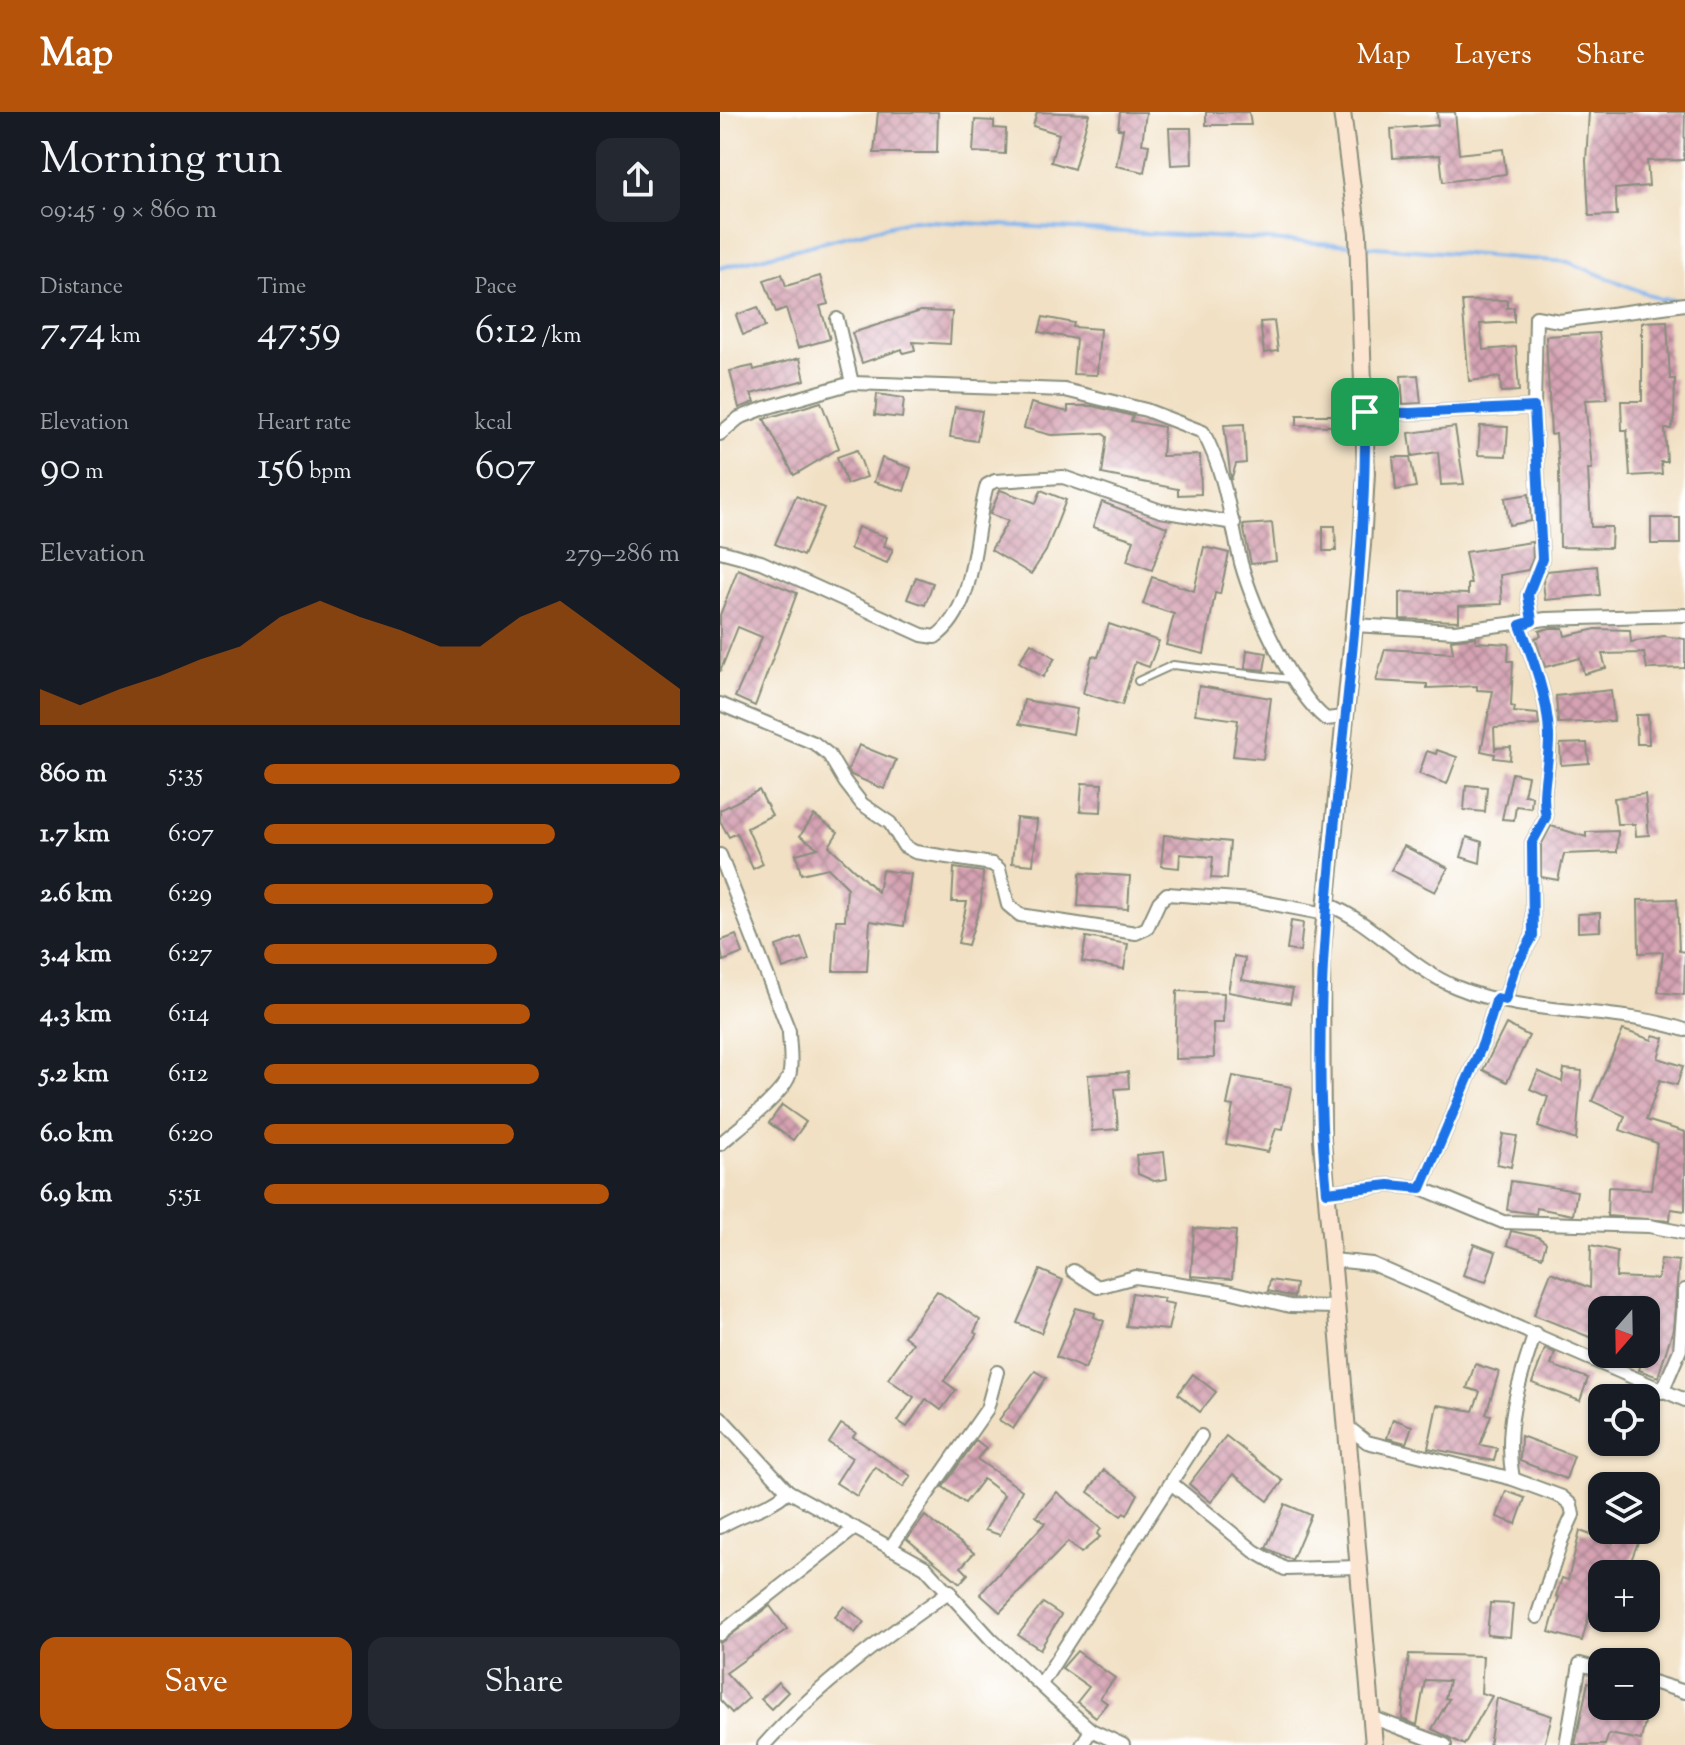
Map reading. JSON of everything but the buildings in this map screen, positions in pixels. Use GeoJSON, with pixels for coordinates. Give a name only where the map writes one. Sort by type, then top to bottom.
{"type":"FeatureCollection","features":[{"type":"Feature","properties":{"kind":"main road"},"geometry":{"type":"LineString","coordinates":[[1342,112],[1358,234],[1365,412],[1362,545],[1344,717],[1319,1021],[1322,1140],[1374,1745]]}},
{"type":"Feature","properties":{"kind":"street"},"geometry":{"type":"LineString","coordinates":[[1421,1188],[1501,999],[1533,936],[1532,843],[1546,817],[1543,802],[1549,734],[1526,623],[1528,595],[1542,559],[1534,407],[1536,317],[1560,321],[1685,304]]}},
{"type":"Feature","properties":{"kind":"street"},"geometry":{"type":"LineString","coordinates":[[837,319],[852,383]]}},
{"type":"Feature","properties":{"kind":"street"},"geometry":{"type":"LineString","coordinates":[[720,434],[739,418],[852,383],[1065,390],[1146,410],[1203,432],[1227,491],[1242,564],[1290,679],[1312,708],[1326,719],[1344,717]]}},
{"type":"Feature","properties":{"kind":"street"},"geometry":{"type":"LineString","coordinates":[[1365,412],[1534,407]]}},
{"type":"Feature","properties":{"kind":"street"},"geometry":{"type":"LineString","coordinates":[[720,551],[761,562],[922,635],[935,637],[945,631],[968,585],[978,517],[987,485],[995,481],[1063,477],[1161,511],[1234,523]]}},
{"type":"Feature","properties":{"kind":"street"},"geometry":{"type":"LineString","coordinates":[[1354,625],[1455,631],[1612,615],[1685,615]]}},
{"type":"Feature","properties":{"kind":"street"},"geometry":{"type":"LineString","coordinates":[[720,704],[814,743],[829,755],[862,804],[890,823],[904,846],[915,852],[992,864],[999,869],[1008,905],[1020,915],[1136,933],[1147,928],[1159,902],[1167,894],[1327,909],[1357,917],[1398,952],[1445,982],[1501,999],[1685,1030]]}},
{"type":"Feature","properties":{"kind":"street"},"geometry":{"type":"LineString","coordinates":[[720,855],[789,1031],[790,1061],[789,1076],[779,1090],[720,1144]]}},
{"type":"Feature","properties":{"kind":"street"},"geometry":{"type":"LineString","coordinates":[[1669,1025],[1685,1017]]}},
{"type":"Feature","properties":{"kind":"street"},"geometry":{"type":"LineString","coordinates":[[1327,1192],[1389,1185],[1421,1188],[1503,1222],[1649,1226],[1685,1233]]}},
{"type":"Feature","properties":{"kind":"street"},"geometry":{"type":"LineString","coordinates":[[1333,1260],[1372,1264],[1685,1400]]}},
{"type":"Feature","properties":{"kind":"street"},"geometry":{"type":"LineString","coordinates":[[1073,1271],[1098,1287],[1135,1277],[1228,1291],[1290,1306],[1337,1307]]}},
{"type":"Feature","properties":{"kind":"street"},"geometry":{"type":"LineString","coordinates":[[1662,1392],[1680,1350],[1685,1290]]}},
{"type":"Feature","properties":{"kind":"street"},"geometry":{"type":"LineString","coordinates":[[1513,1479],[1507,1452],[1513,1399],[1535,1333]]}},
{"type":"Feature","properties":{"kind":"street"},"geometry":{"type":"LineString","coordinates":[[890,1548],[987,1409],[997,1372]]}},
{"type":"Feature","properties":{"kind":"street"},"geometry":{"type":"LineString","coordinates":[[720,1417],[788,1491],[925,1567],[991,1639],[1091,1730],[1123,1745]]}},
{"type":"Feature","properties":{"kind":"street"},"geometry":{"type":"LineString","coordinates":[[1349,1428],[1367,1442],[1513,1479],[1562,1497],[1571,1505],[1573,1515],[1537,1617]]}},
{"type":"Feature","properties":{"kind":"street"},"geometry":{"type":"LineString","coordinates":[[1041,1684],[1201,1436]]}},
{"type":"Feature","properties":{"kind":"street"},"geometry":{"type":"LineString","coordinates":[[1171,1483],[1276,1565],[1285,1569],[1359,1567]]}},
{"type":"Feature","properties":{"kind":"street"},"geometry":{"type":"LineString","coordinates":[[720,1527],[739,1514],[771,1507],[788,1491]]}},
{"type":"Feature","properties":{"kind":"street"},"geometry":{"type":"LineString","coordinates":[[720,1634],[855,1528]]}},
{"type":"Feature","properties":{"kind":"street"},"geometry":{"type":"LineString","coordinates":[[764,1745],[793,1715],[871,1647],[950,1591]]}},
{"type":"Feature","properties":{"kind":"street"},"geometry":{"type":"LineString","coordinates":[[1566,1745],[1580,1664],[1588,1666]]}},
{"type":"Feature","properties":{"kind":"street"},"geometry":{"type":"LineString","coordinates":[[1660,1684],[1685,1692]]}},
{"type":"Feature","properties":{"kind":"street"},"geometry":{"type":"LineString","coordinates":[[1371,1717],[1445,1745]]}},
{"type":"Feature","properties":{"kind":"street"},"geometry":{"type":"LineString","coordinates":[[1082,1745],[1091,1730]]}},
{"type":"Feature","properties":{"kind":"lane"},"geometry":{"type":"LineString","coordinates":[[1138,681],[1173,665],[1290,679]]}},
{"type":"Feature","properties":{"kind":"waterway"},"geometry":{"type":"LineString","coordinates":[[720,268],[912,220],[1355,245]]}},
{"type":"Feature","properties":{"kind":"waterway"},"geometry":{"type":"LineString","coordinates":[[1364,246],[1568,262],[1660,299],[1675,300]]}},
{"type":"Feature","properties":{"kind":"route"},"geometry":{"type":"LineString","coordinates":[[1534,407],[1542,559],[1528,595],[1532,621],[1520,625],[1533,658],[1549,734],[1543,802],[1546,817],[1532,843],[1533,936],[1514,970],[1505,1000],[1497,998],[1483,1043],[1421,1188],[1389,1185],[1327,1192],[1322,1140],[1321,959],[1362,545],[1365,412],[1534,407]]}}]}
